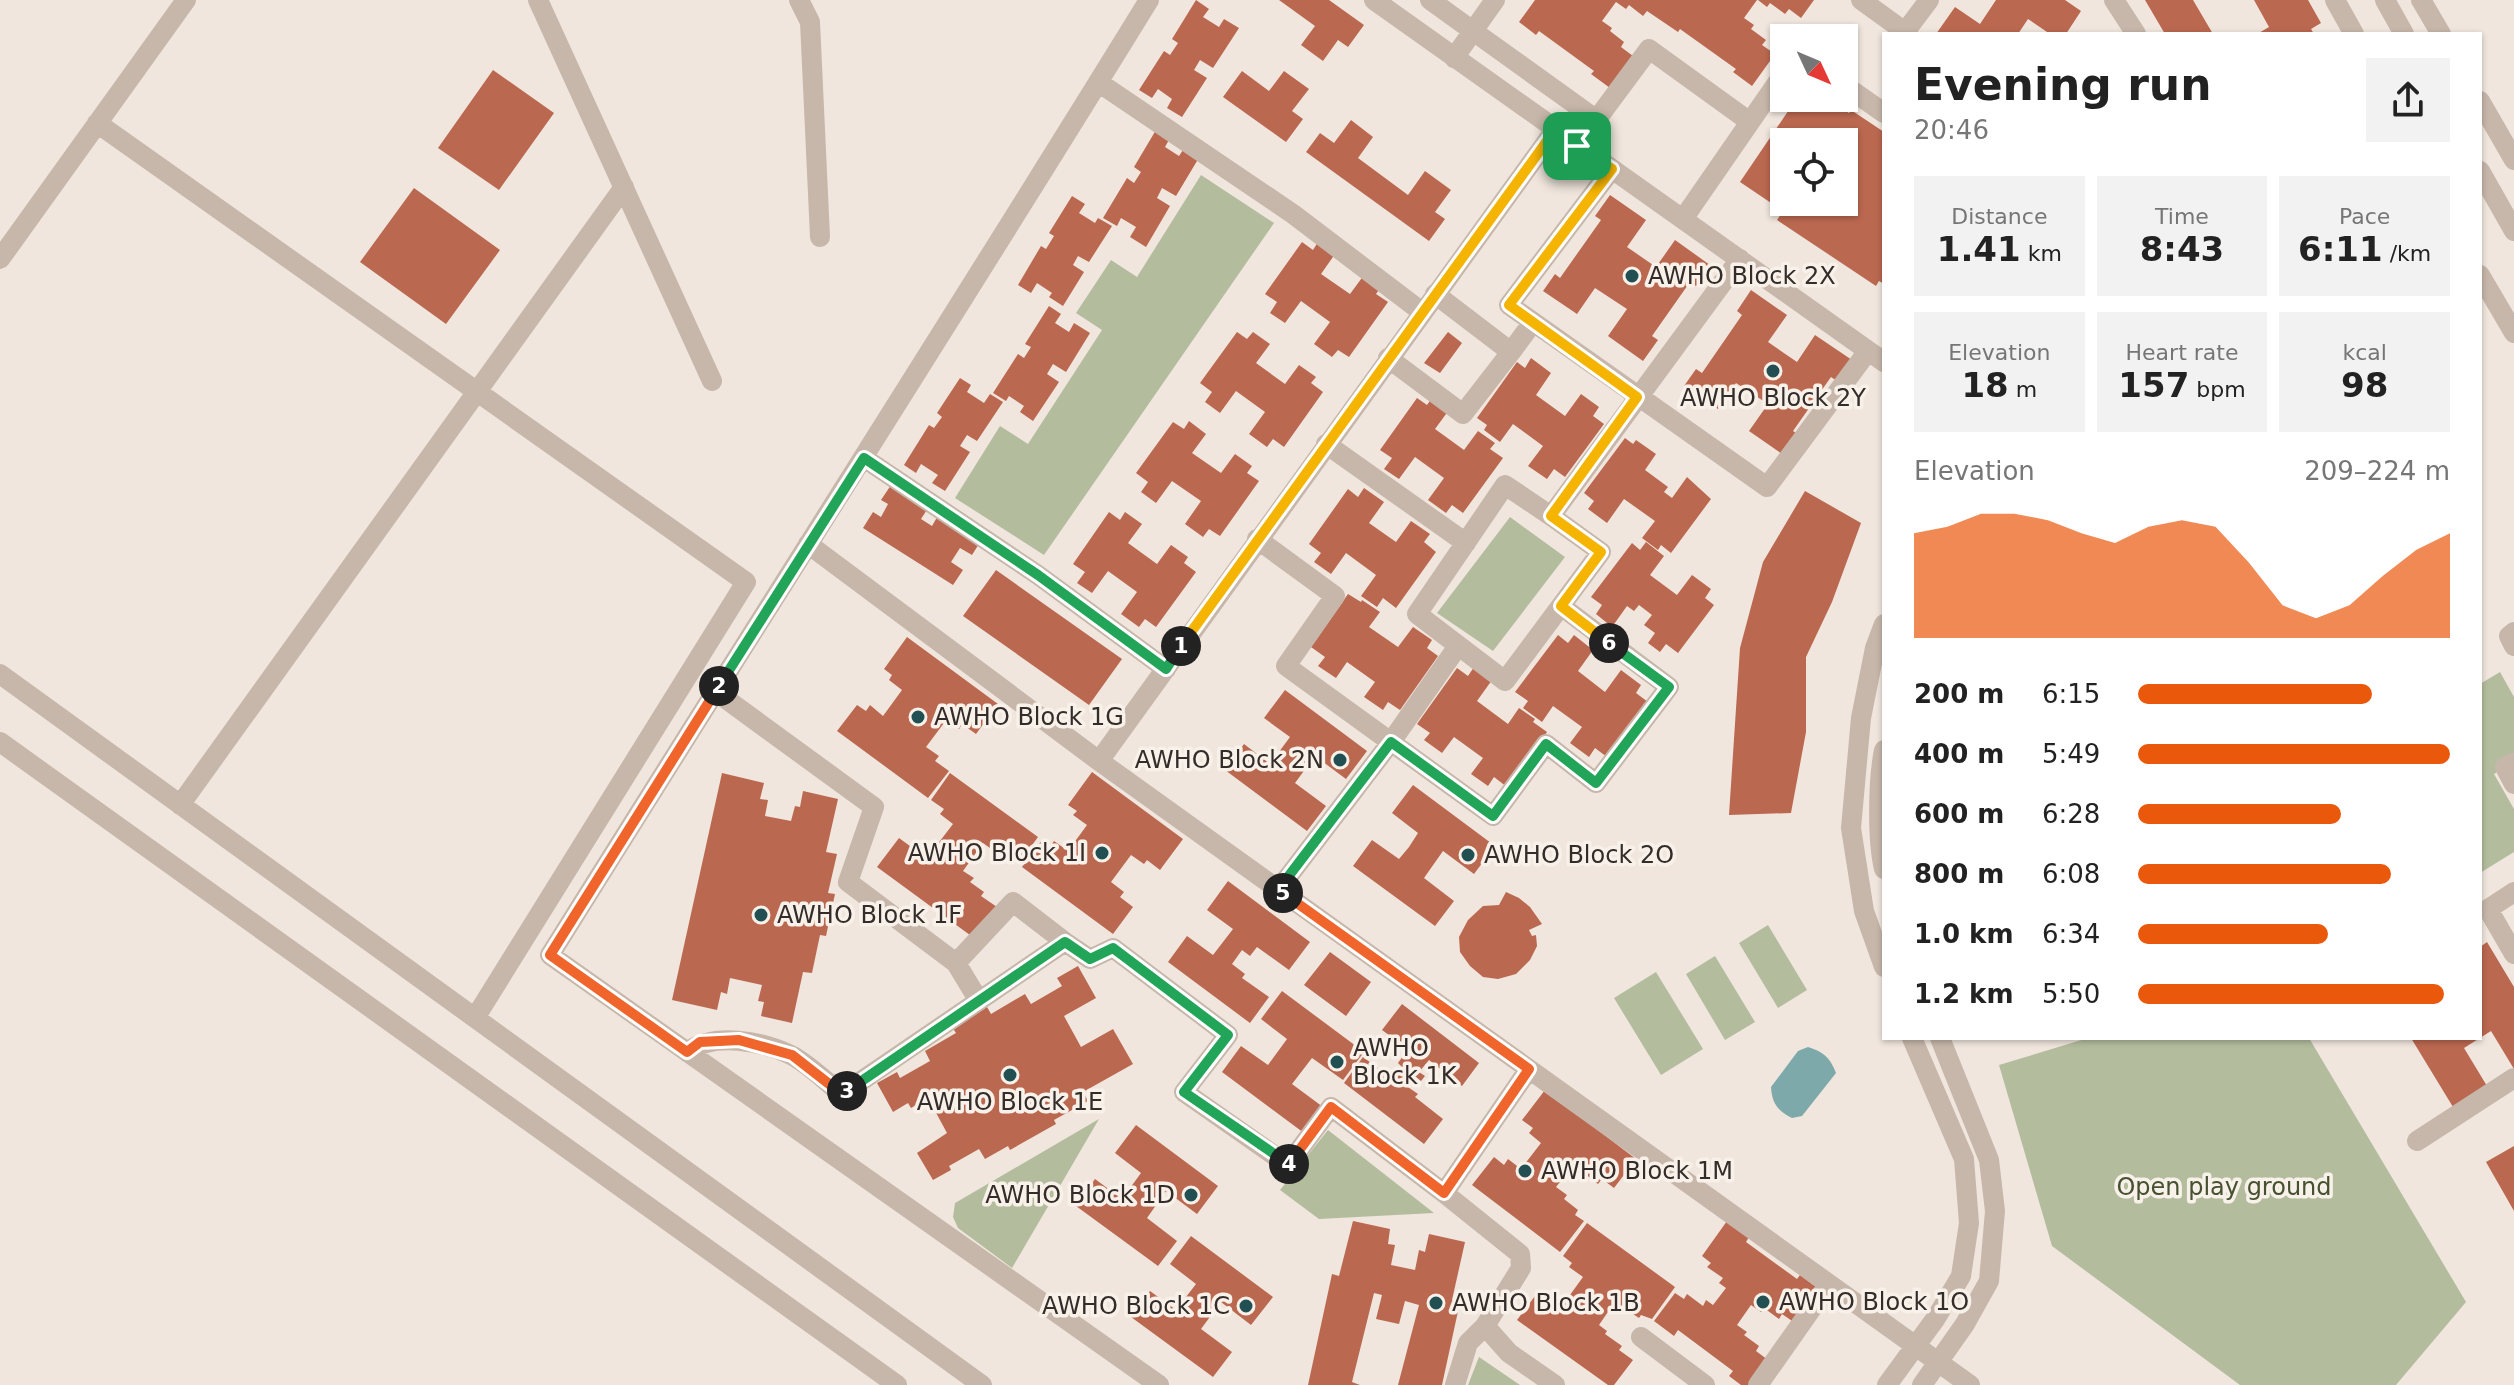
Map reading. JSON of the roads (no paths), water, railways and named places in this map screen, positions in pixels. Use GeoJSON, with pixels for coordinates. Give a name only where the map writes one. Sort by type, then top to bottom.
{"type":"FeatureCollection","features":[{"type":"Feature","properties":{"kind":"street"},"geometry":{"type":"LineString","coordinates":[[0,259],[186,0]]}},
{"type":"Feature","properties":{"kind":"street"},"geometry":{"type":"LineString","coordinates":[[538,0],[712,381]]}},
{"type":"Feature","properties":{"kind":"street"},"geometry":{"type":"LineString","coordinates":[[799,0],[810,22],[820,237]]}},
{"type":"Feature","properties":{"kind":"street"},"geometry":{"type":"LineString","coordinates":[[1149,0],[550,955],[1159,1385]]}},
{"type":"Feature","properties":{"kind":"street"},"geometry":{"type":"LineString","coordinates":[[1374,0],[1876,356],[1767,487],[1509,305],[1612,169]]}},
{"type":"Feature","properties":{"kind":"street"},"geometry":{"type":"LineString","coordinates":[[1430,0],[1597,120]]}},
{"type":"Feature","properties":{"kind":"street"},"geometry":{"type":"LineString","coordinates":[[1454,58],[1495,0]]}},
{"type":"Feature","properties":{"kind":"street"},"geometry":{"type":"LineString","coordinates":[[1861,0],[1906,32]]}},
{"type":"Feature","properties":{"kind":"street"},"geometry":{"type":"LineString","coordinates":[[1908,32],[1929,0]]}},
{"type":"Feature","properties":{"kind":"street"},"geometry":{"type":"LineString","coordinates":[[2114,0],[2135,32]]}},
{"type":"Feature","properties":{"kind":"street"},"geometry":{"type":"LineString","coordinates":[[2335,0],[2353,32]]}},
{"type":"Feature","properties":{"kind":"street"},"geometry":{"type":"LineString","coordinates":[[2385,0],[2403,32]]}},
{"type":"Feature","properties":{"kind":"street"},"geometry":{"type":"LineString","coordinates":[[2421,0],[2440,32]]}},
{"type":"Feature","properties":{"kind":"street"},"geometry":{"type":"LineString","coordinates":[[1577,146],[1649,49],[1750,122]]}},
{"type":"Feature","properties":{"kind":"street"},"geometry":{"type":"LineString","coordinates":[[1098,82],[1293,214],[1422,312]]}},
{"type":"Feature","properties":{"kind":"street"},"geometry":{"type":"LineString","coordinates":[[1683,219],[1770,93]]}},
{"type":"Feature","properties":{"kind":"street"},"geometry":{"type":"LineString","coordinates":[[1858,95],[1882,112]]}},
{"type":"Feature","properties":{"kind":"street"},"geometry":{"type":"LineString","coordinates":[[2482,104],[2514,160]]}},
{"type":"Feature","properties":{"kind":"street"},"geometry":{"type":"LineString","coordinates":[[97,123],[746,582],[475,1018]]}},
{"type":"Feature","properties":{"kind":"street"},"geometry":{"type":"LineString","coordinates":[[1099,761],[1555,130]]}},
{"type":"Feature","properties":{"kind":"street"},"geometry":{"type":"LineString","coordinates":[[180,805],[624,187]]}},
{"type":"Feature","properties":{"kind":"street"},"geometry":{"type":"LineString","coordinates":[[2486,196],[2514,192]]}},
{"type":"Feature","properties":{"kind":"street"},"geometry":{"type":"LineString","coordinates":[[2486,196],[2514,231]]}},
{"type":"Feature","properties":{"kind":"street"},"geometry":{"type":"LineString","coordinates":[[1551,516],[1740,259]]}},
{"type":"Feature","properties":{"kind":"street"},"geometry":{"type":"LineString","coordinates":[[2482,278],[2514,333]]}},
{"type":"Feature","properties":{"kind":"street"},"geometry":{"type":"LineString","coordinates":[[1435,294],[1511,352]]}},
{"type":"Feature","properties":{"kind":"street"},"geometry":{"type":"LineString","coordinates":[[1388,358],[1463,414],[1533,322]]}},
{"type":"Feature","properties":{"kind":"street"},"geometry":{"type":"LineString","coordinates":[[1326,444],[1466,543]]}},
{"type":"Feature","properties":{"kind":"street"},"geometry":{"type":"LineString","coordinates":[[864,458],[1038,575],[1166,669]]}},
{"type":"Feature","properties":{"kind":"street"},"geometry":{"type":"LineString","coordinates":[[1505,485],[1601,552],[1505,681],[1417,614],[1466,543],[1505,485]]}},
{"type":"Feature","properties":{"kind":"street"},"geometry":{"type":"LineString","coordinates":[[1257,539],[1335,596],[1286,666],[1493,816],[1546,744],[1596,783],[1669,687],[1561,606]]}},
{"type":"Feature","properties":{"kind":"street"},"geometry":{"type":"LineString","coordinates":[[808,544],[1099,761],[1970,1385]]}},
{"type":"Feature","properties":{"kind":"street"},"geometry":{"type":"LineString","coordinates":[[1882,629],[1875,648],[1861,718],[1851,828],[1864,911],[1882,961]]}},
{"type":"Feature","properties":{"kind":"street"},"geometry":{"type":"LineString","coordinates":[[2514,632],[2509,636],[2514,646]]}},
{"type":"Feature","properties":{"kind":"street"},"geometry":{"type":"LineString","coordinates":[[1278,890],[1391,742],[1458,646]]}},
{"type":"Feature","properties":{"kind":"street"},"geometry":{"type":"LineString","coordinates":[[0,674],[982,1385]]}},
{"type":"Feature","properties":{"kind":"street"},"geometry":{"type":"LineString","coordinates":[[715,691],[874,807],[848,882],[956,963],[979,1001]]}},
{"type":"Feature","properties":{"kind":"street"},"geometry":{"type":"LineString","coordinates":[[0,742],[897,1385]]}},
{"type":"Feature","properties":{"kind":"street"},"geometry":{"type":"LineString","coordinates":[[1882,761],[1882,854]]}},
{"type":"Feature","properties":{"kind":"street"},"geometry":{"type":"LineString","coordinates":[[2514,763],[2505,767],[2514,784]]}},
{"type":"Feature","properties":{"kind":"street"},"geometry":{"type":"LineString","coordinates":[[2514,892],[2488,909],[2514,954]]}},
{"type":"Feature","properties":{"kind":"street"},"geometry":{"type":"LineString","coordinates":[[956,963],[1013,902],[1090,959],[1113,948],[1228,1035],[1184,1092],[1288,1165],[1331,1107],[1520,1254],[1521,1268],[1485,1326],[1468,1343],[1455,1385]]}},
{"type":"Feature","properties":{"kind":"street"},"geometry":{"type":"LineString","coordinates":[[687,1052],[700,1042],[739,1040],[792,1055],[842,1094],[1065,942]]}},
{"type":"Feature","properties":{"kind":"street"},"geometry":{"type":"LineString","coordinates":[[1887,1385],[1961,1276],[1969,1223],[1964,1159],[1913,1040]]}},
{"type":"Feature","properties":{"kind":"street"},"geometry":{"type":"LineString","coordinates":[[1922,1385],[1965,1324],[1989,1281],[1995,1211],[1989,1160],[1941,1040]]}},
{"type":"Feature","properties":{"kind":"street"},"geometry":{"type":"LineString","coordinates":[[1444,1193],[1529,1069]]}},
{"type":"Feature","properties":{"kind":"street"},"geometry":{"type":"LineString","coordinates":[[2417,1141],[2514,1078]]}},
{"type":"Feature","properties":{"kind":"street"},"geometry":{"type":"LineString","coordinates":[[1758,1385],[1829,1284]]}},
{"type":"Feature","properties":{"kind":"street"},"geometry":{"type":"LineString","coordinates":[[1485,1326],[1509,1353],[1555,1385]]}},
{"type":"Feature","properties":{"kind":"street"},"geometry":{"type":"LineString","coordinates":[[1641,1337],[1705,1385]]}},
{"type":"Feature","properties":{"kind":"water"},"geometry":{"type":"Polygon","coordinates":[[[1808,1047],[1826,1056],[1836,1073],[1802,1116],[1792,1118],[1777,1106],[1771,1087],[1798,1051],[1808,1047]]]}},
{"type":"Feature","properties":{"kind":"place","name":"AWHO Block 2X"},"geometry":{"type":"Point","coordinates":[1632,276]}},
{"type":"Feature","properties":{"kind":"place","name":"AWHO Block 2Y"},"geometry":{"type":"Point","coordinates":[1773,371]}},
{"type":"Feature","properties":{"kind":"place","name":"AWHO Block 1G"},"geometry":{"type":"Point","coordinates":[918,717]}},
{"type":"Feature","properties":{"kind":"place","name":"AWHO Block 2N"},"geometry":{"type":"Point","coordinates":[1340,760]}},
{"type":"Feature","properties":{"kind":"place","name":"AWHO Block 1I"},"geometry":{"type":"Point","coordinates":[1102,853]}},
{"type":"Feature","properties":{"kind":"place","name":"AWHO Block 2O"},"geometry":{"type":"Point","coordinates":[1468,855]}},
{"type":"Feature","properties":{"kind":"place","name":"AWHO Block 1F"},"geometry":{"type":"Point","coordinates":[761,915]}},
{"type":"Feature","properties":{"kind":"place","name":"AWHO Block 1K"},"geometry":{"type":"Point","coordinates":[1337,1062]}},
{"type":"Feature","properties":{"kind":"place","name":"AWHO Block 1E"},"geometry":{"type":"Point","coordinates":[1010,1075]}},
{"type":"Feature","properties":{"kind":"place","name":"AWHO Block 1M"},"geometry":{"type":"Point","coordinates":[1525,1171]}},
{"type":"Feature","properties":{"kind":"place","name":"AWHO Block 1D"},"geometry":{"type":"Point","coordinates":[1191,1195]}},
{"type":"Feature","properties":{"kind":"place","name":"AWHO Block 1O"},"geometry":{"type":"Point","coordinates":[1763,1302]}},
{"type":"Feature","properties":{"kind":"place","name":"AWHO Block 1B"},"geometry":{"type":"Point","coordinates":[1436,1303]}},
{"type":"Feature","properties":{"kind":"place","name":"AWHO Block 1C"},"geometry":{"type":"Point","coordinates":[1246,1306]}},
{"type":"Feature","properties":{"kind":"park label","name":"Open play ground"},"geometry":{"type":"Point","coordinates":[2224,1187]}}]}
